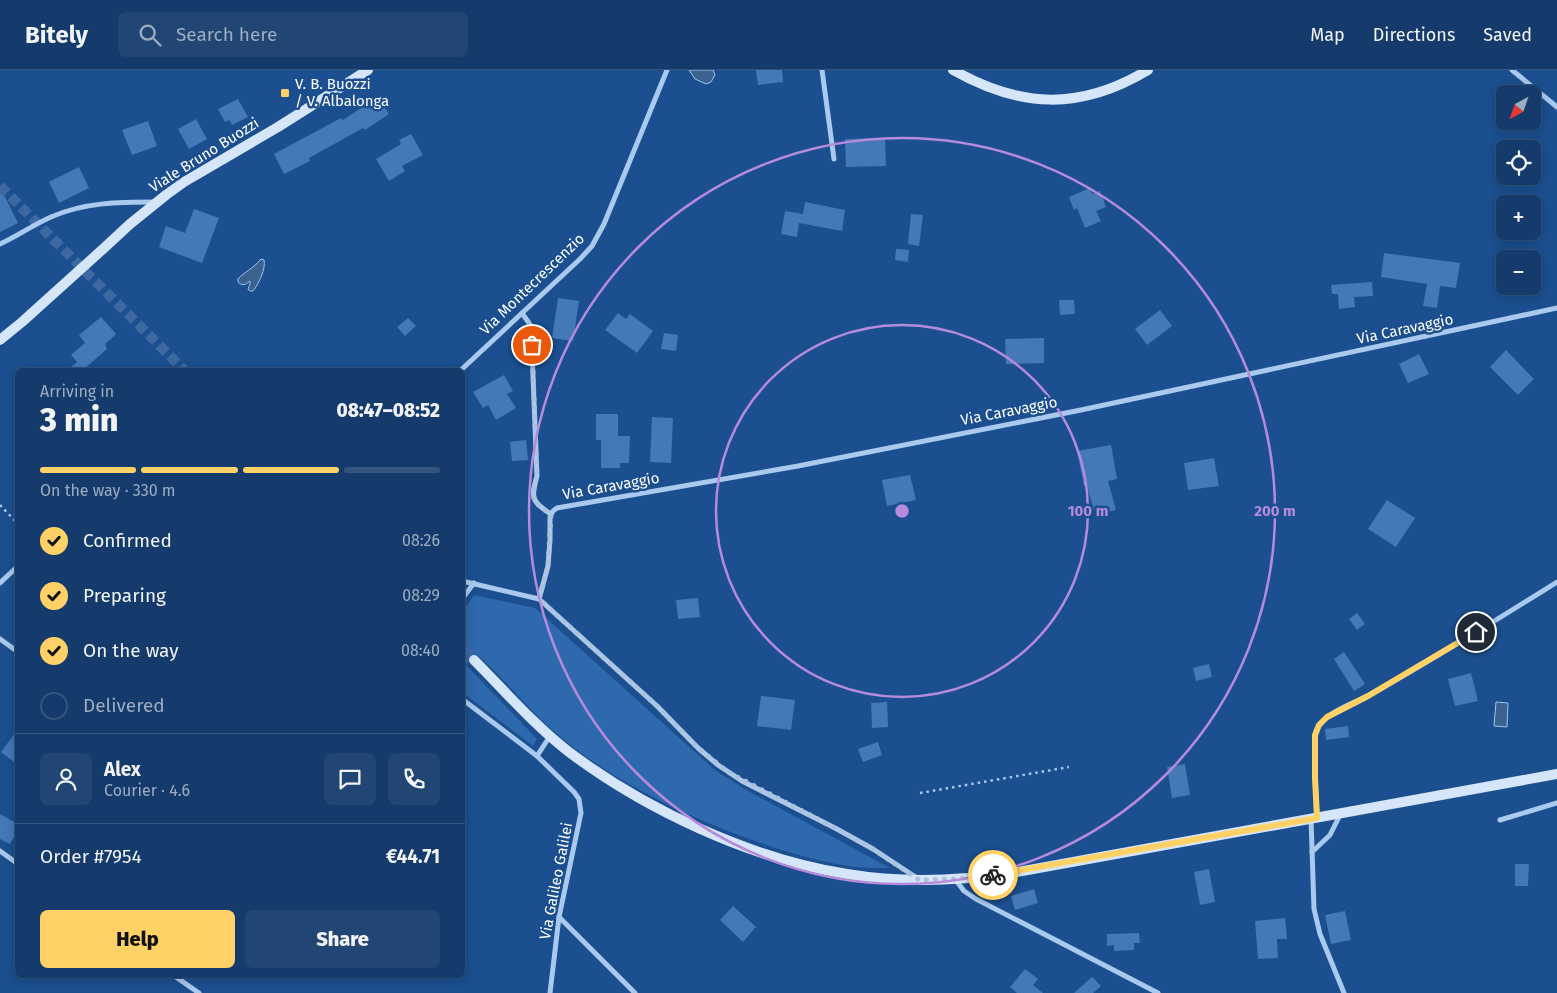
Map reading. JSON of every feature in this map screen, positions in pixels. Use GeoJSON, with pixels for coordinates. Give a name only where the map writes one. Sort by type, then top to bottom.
{"type":"FeatureCollection","features":[{"type":"Feature","properties":{"kind":"main road","name":"Viale Bruno Buozzi"},"geometry":{"type":"LineString","coordinates":[[0,340],[130,224],[184,182],[278,127],[368,70]]}},
{"type":"Feature","properties":{"kind":"main road"},"geometry":{"type":"LineString","coordinates":[[952,70],[977,83],[1003,93],[1021,98],[1047,100],[1073,98],[1091,94],[1126,82],[1148,70]]}},
{"type":"Feature","properties":{"kind":"main road"},"geometry":{"type":"LineString","coordinates":[[474,660],[550,736],[626,790],[681,820],[732,842],[834,872],[867,877],[919,880],[955,879],[1012,873],[1557,774]]}},
{"type":"Feature","properties":{"kind":"street","name":"Via Montecrescenzio"},"geometry":{"type":"LineString","coordinates":[[463,368],[580,259],[598,236],[667,70]]}},
{"type":"Feature","properties":{"kind":"street"},"geometry":{"type":"LineString","coordinates":[[822,70],[834,159]]}},
{"type":"Feature","properties":{"kind":"street"},"geometry":{"type":"LineString","coordinates":[[1512,70],[1557,107]]}},
{"type":"Feature","properties":{"kind":"street"},"geometry":{"type":"LineString","coordinates":[[0,244],[51,217],[79,207],[108,202],[157,202]]}},
{"type":"Feature","properties":{"kind":"street","name":"Via Caravaggio"},"geometry":{"type":"LineString","coordinates":[[539,599],[548,566],[551,514],[557,508],[798,466],[1081,410],[1557,308]]}},
{"type":"Feature","properties":{"kind":"street"},"geometry":{"type":"LineString","coordinates":[[522,313],[531,326],[537,476],[533,496],[540,507],[551,514]]}},
{"type":"Feature","properties":{"kind":"street"},"geometry":{"type":"LineString","coordinates":[[0,583],[15,569]]}},
{"type":"Feature","properties":{"kind":"street"},"geometry":{"type":"LineString","coordinates":[[465,582],[539,599],[657,706],[698,748],[723,769],[742,781],[873,849],[919,880]]}},
{"type":"Feature","properties":{"kind":"street"},"geometry":{"type":"LineString","coordinates":[[1344,993],[1320,934],[1312,897],[1316,730],[1327,717],[1368,696],[1557,582]]}},
{"type":"Feature","properties":{"kind":"street"},"geometry":{"type":"LineString","coordinates":[[465,595],[474,583]]}},
{"type":"Feature","properties":{"kind":"street"},"geometry":{"type":"LineString","coordinates":[[0,639],[15,650]]}},
{"type":"Feature","properties":{"kind":"street","name":"Via Galileo Galilei"},"geometry":{"type":"LineString","coordinates":[[465,701],[537,756],[571,788],[579,799],[581,808],[580,822],[559,917],[550,993]]}},
{"type":"Feature","properties":{"kind":"street"},"geometry":{"type":"LineString","coordinates":[[537,756],[550,736]]}},
{"type":"Feature","properties":{"kind":"street"},"geometry":{"type":"LineString","coordinates":[[1500,820],[1557,803]]}},
{"type":"Feature","properties":{"kind":"street"},"geometry":{"type":"LineString","coordinates":[[1312,852],[1330,835],[1340,814]]}},
{"type":"Feature","properties":{"kind":"street"},"geometry":{"type":"LineString","coordinates":[[0,851],[15,862]]}},
{"type":"Feature","properties":{"kind":"street"},"geometry":{"type":"LineString","coordinates":[[955,879],[964,891],[976,899],[1158,993]]}},
{"type":"Feature","properties":{"kind":"street"},"geometry":{"type":"LineString","coordinates":[[559,917],[635,993]]}},
{"type":"Feature","properties":{"kind":"street"},"geometry":{"type":"LineString","coordinates":[[177,978],[199,993]]}},
{"type":"Feature","properties":{"kind":"path"},"geometry":{"type":"LineString","coordinates":[[0,505],[15,521]]}},
{"type":"Feature","properties":{"kind":"path"},"geometry":{"type":"LineString","coordinates":[[920,793],[1069,767]]}},
{"type":"Feature","properties":{"kind":"shaded area"},"geometry":{"type":"Polygon","coordinates":[[[689,70],[713,70],[715,75],[711,82],[706,84],[695,79],[689,70]]]}},
{"type":"Feature","properties":{"kind":"shaded area"},"geometry":{"type":"Polygon","coordinates":[[[261,259],[264,260],[262,276],[253,291],[250,291],[248,289],[250,281],[243,285],[238,282],[238,279],[261,259]]]}},
{"type":"Feature","properties":{"kind":"shaded area"},"geometry":{"type":"Polygon","coordinates":[[[474,595],[535,608],[716,771],[748,791],[890,868],[855,867],[791,853],[728,831],[683,812],[639,790],[596,764],[546,725],[476,654],[466,665],[537,739],[533,746],[465,695],[465,608],[474,595]]]}},
{"type":"Feature","properties":{"kind":"shaded area"},"geometry":{"type":"Polygon","coordinates":[[[1496,702],[1508,703],[1507,727],[1494,726],[1496,702]]]}},
{"type":"Feature","properties":{"kind":"building"},"geometry":{"type":"Polygon","coordinates":[[[756,70],[782,70],[783,82],[758,85],[756,70]]]}},
{"type":"Feature","properties":{"kind":"building"},"geometry":{"type":"Polygon","coordinates":[[[377,97],[389,114],[365,130],[363,128],[309,158],[310,161],[284,174],[274,154],[341,118],[343,120],[377,97]]]}},
{"type":"Feature","properties":{"kind":"building"},"geometry":{"type":"Polygon","coordinates":[[[238,99],[248,117],[232,125],[229,120],[225,122],[218,109],[238,99]]]}},
{"type":"Feature","properties":{"kind":"building"},"geometry":{"type":"Polygon","coordinates":[[[196,119],[207,139],[189,149],[178,129],[196,119]]]}},
{"type":"Feature","properties":{"kind":"building"},"geometry":{"type":"Polygon","coordinates":[[[148,121],[157,146],[132,155],[122,130],[148,121]]]}},
{"type":"Feature","properties":{"kind":"building"},"geometry":{"type":"Polygon","coordinates":[[[411,134],[423,155],[402,166],[405,171],[389,181],[376,159],[401,144],[399,140],[411,134]]]}},
{"type":"Feature","properties":{"kind":"building"},"geometry":{"type":"Polygon","coordinates":[[[885,138],[886,166],[846,167],[845,139],[885,138]]]}},
{"type":"Feature","properties":{"kind":"building"},"geometry":{"type":"Polygon","coordinates":[[[79,167],[89,188],[59,203],[49,182],[79,167]]]}},
{"type":"Feature","properties":{"kind":"building"},"geometry":{"type":"Polygon","coordinates":[[[0,187],[18,223],[0,232],[0,187]]]}},
{"type":"Feature","properties":{"kind":"building"},"geometry":{"type":"Polygon","coordinates":[[[1090,188],[1092,194],[1100,191],[1106,207],[1096,211],[1101,221],[1085,228],[1077,208],[1074,210],[1069,197],[1090,188]]]}},
{"type":"Feature","properties":{"kind":"building"},"geometry":{"type":"Polygon","coordinates":[[[805,202],[845,210],[842,231],[799,223],[797,237],[781,234],[785,211],[803,214],[805,202]]]}},
{"type":"Feature","properties":{"kind":"building"},"geometry":{"type":"Polygon","coordinates":[[[194,209],[219,218],[202,263],[159,247],[166,226],[185,233],[194,209]]]}},
{"type":"Feature","properties":{"kind":"building"},"geometry":{"type":"Polygon","coordinates":[[[911,214],[923,215],[919,246],[908,244],[911,214]]]}},
{"type":"Feature","properties":{"kind":"building"},"geometry":{"type":"Polygon","coordinates":[[[896,249],[909,250],[908,262],[895,260],[896,249]]]}},
{"type":"Feature","properties":{"kind":"building"},"geometry":{"type":"Polygon","coordinates":[[[1384,253],[1460,263],[1456,288],[1440,286],[1437,308],[1423,306],[1427,284],[1381,277],[1384,253]]]}},
{"type":"Feature","properties":{"kind":"building"},"geometry":{"type":"Polygon","coordinates":[[[1372,282],[1373,296],[1354,297],[1355,307],[1339,309],[1338,294],[1332,294],[1331,285],[1372,282]]]}},
{"type":"Feature","properties":{"kind":"building"},"geometry":{"type":"Polygon","coordinates":[[[558,298],[579,301],[573,341],[552,338],[558,298]]]}},
{"type":"Feature","properties":{"kind":"building"},"geometry":{"type":"Polygon","coordinates":[[[1059,300],[1074,300],[1075,314],[1060,315],[1059,300]]]}},
{"type":"Feature","properties":{"kind":"building"},"geometry":{"type":"Polygon","coordinates":[[[1160,310],[1172,326],[1147,345],[1135,329],[1160,310]]]}},
{"type":"Feature","properties":{"kind":"building"},"geometry":{"type":"Polygon","coordinates":[[[618,313],[626,319],[630,314],[653,331],[637,353],[605,330],[618,313]]]}},
{"type":"Feature","properties":{"kind":"building"},"geometry":{"type":"Polygon","coordinates":[[[101,317],[116,334],[105,344],[107,349],[85,368],[70,368],[77,362],[71,355],[85,343],[79,335],[101,317]]]}},
{"type":"Feature","properties":{"kind":"building"},"geometry":{"type":"Polygon","coordinates":[[[408,318],[416,326],[405,336],[397,327],[408,318]]]}},
{"type":"Feature","properties":{"kind":"building"},"geometry":{"type":"Polygon","coordinates":[[[664,333],[678,335],[676,351],[661,349],[664,333]]]}},
{"type":"Feature","properties":{"kind":"building"},"geometry":{"type":"Polygon","coordinates":[[[1044,338],[1044,363],[1006,364],[1005,339],[1044,338]]]}},
{"type":"Feature","properties":{"kind":"building"},"geometry":{"type":"Polygon","coordinates":[[[1506,350],[1534,379],[1518,395],[1490,367],[1506,350]]]}},
{"type":"Feature","properties":{"kind":"building"},"geometry":{"type":"Polygon","coordinates":[[[1419,354],[1429,374],[1408,383],[1399,364],[1419,354]]]}},
{"type":"Feature","properties":{"kind":"building"},"geometry":{"type":"Polygon","coordinates":[[[504,375],[513,391],[507,394],[516,408],[496,420],[488,405],[483,408],[473,392],[504,375]]]}},
{"type":"Feature","properties":{"kind":"building"},"geometry":{"type":"Polygon","coordinates":[[[596,414],[618,414],[618,436],[630,436],[629,463],[620,463],[620,468],[601,468],[601,440],[596,440],[596,414]]]}},
{"type":"Feature","properties":{"kind":"building"},"geometry":{"type":"Polygon","coordinates":[[[652,417],[673,418],[671,463],[650,462],[652,417]]]}},
{"type":"Feature","properties":{"kind":"building"},"geometry":{"type":"Polygon","coordinates":[[[526,440],[528,460],[512,461],[510,442],[526,440]]]}},
{"type":"Feature","properties":{"kind":"building"},"geometry":{"type":"Polygon","coordinates":[[[1111,445],[1117,479],[1108,481],[1116,510],[1095,515],[1087,485],[1084,486],[1077,451],[1111,445]]]}},
{"type":"Feature","properties":{"kind":"building"},"geometry":{"type":"Polygon","coordinates":[[[1214,458],[1219,486],[1188,490],[1184,463],[1214,458]]]}},
{"type":"Feature","properties":{"kind":"building"},"geometry":{"type":"Polygon","coordinates":[[[910,475],[916,500],[887,506],[882,480],[910,475]]]}},
{"type":"Feature","properties":{"kind":"building"},"geometry":{"type":"Polygon","coordinates":[[[1387,500],[1415,518],[1396,547],[1368,529],[1387,500]]]}},
{"type":"Feature","properties":{"kind":"building"},"geometry":{"type":"Polygon","coordinates":[[[698,598],[700,617],[678,619],[676,600],[698,598]]]}},
{"type":"Feature","properties":{"kind":"building"},"geometry":{"type":"Polygon","coordinates":[[[1357,613],[1365,624],[1357,630],[1349,619],[1357,613]]]}},
{"type":"Feature","properties":{"kind":"building"},"geometry":{"type":"Polygon","coordinates":[[[1344,652],[1365,684],[1354,691],[1334,659],[1344,652]]]}},
{"type":"Feature","properties":{"kind":"building"},"geometry":{"type":"Polygon","coordinates":[[[1209,664],[1212,677],[1196,681],[1193,668],[1209,664]]]}},
{"type":"Feature","properties":{"kind":"building"},"geometry":{"type":"Polygon","coordinates":[[[1471,673],[1478,701],[1455,706],[1448,679],[1471,673]]]}},
{"type":"Feature","properties":{"kind":"building"},"geometry":{"type":"Polygon","coordinates":[[[761,696],[795,700],[791,730],[757,726],[761,696]]]}},
{"type":"Feature","properties":{"kind":"building"},"geometry":{"type":"Polygon","coordinates":[[[887,702],[888,727],[872,728],[871,703],[887,702]]]}},
{"type":"Feature","properties":{"kind":"building"},"geometry":{"type":"Polygon","coordinates":[[[1348,726],[1349,737],[1326,740],[1325,729],[1348,726]]]}},
{"type":"Feature","properties":{"kind":"building"},"geometry":{"type":"Polygon","coordinates":[[[15,733],[15,763],[1,752],[15,733]]]}},
{"type":"Feature","properties":{"kind":"building"},"geometry":{"type":"Polygon","coordinates":[[[878,742],[882,755],[863,762],[858,749],[878,742]]]}},
{"type":"Feature","properties":{"kind":"building"},"geometry":{"type":"Polygon","coordinates":[[[1185,764],[1190,795],[1172,798],[1167,767],[1185,764]]]}},
{"type":"Feature","properties":{"kind":"building"},"geometry":{"type":"Polygon","coordinates":[[[0,814],[15,822],[15,835],[10,844],[0,839],[0,814]]]}},
{"type":"Feature","properties":{"kind":"building"},"geometry":{"type":"Polygon","coordinates":[[[1515,864],[1529,864],[1528,886],[1515,886],[1515,864]]]}},
{"type":"Feature","properties":{"kind":"building"},"geometry":{"type":"Polygon","coordinates":[[[1209,869],[1215,902],[1200,905],[1194,872],[1209,869]]]}},
{"type":"Feature","properties":{"kind":"building"},"geometry":{"type":"Polygon","coordinates":[[[1034,889],[1038,903],[1015,910],[1011,896],[1034,889]]]}},
{"type":"Feature","properties":{"kind":"building"},"geometry":{"type":"Polygon","coordinates":[[[733,906],[756,927],[743,942],[720,920],[733,906]]]}},
{"type":"Feature","properties":{"kind":"building"},"geometry":{"type":"Polygon","coordinates":[[[1345,911],[1351,940],[1331,944],[1325,915],[1345,911]]]}},
{"type":"Feature","properties":{"kind":"building"},"geometry":{"type":"Polygon","coordinates":[[[1285,918],[1287,939],[1277,939],[1278,958],[1258,959],[1255,921],[1285,918]]]}},
{"type":"Feature","properties":{"kind":"building"},"geometry":{"type":"Polygon","coordinates":[[[1139,933],[1140,943],[1134,943],[1134,950],[1114,951],[1114,945],[1107,946],[1107,934],[1139,933]]]}},
{"type":"Feature","properties":{"kind":"building"},"geometry":{"type":"Polygon","coordinates":[[[1025,969],[1038,979],[1033,985],[1043,993],[1017,993],[1010,987],[1025,969]]]}},
{"type":"Feature","properties":{"kind":"building"},"geometry":{"type":"Polygon","coordinates":[[[1092,977],[1101,986],[1093,993],[1074,993],[1092,977]]]}},
{"type":"Feature","properties":{"kind":"tunnel"},"geometry":{"type":"LineString","coordinates":[[0,186],[182,368]]}},
{"type":"Feature","properties":{"kind":"tunnel"},"geometry":{"type":"LineString","coordinates":[[465,651],[474,660]]}},
{"type":"Feature","properties":{"kind":"way so far"},"geometry":{"type":"LineString","coordinates":[[532,345],[537,476],[533,488],[533,496],[536,503],[551,514],[548,566],[539,599],[657,706],[707,757],[742,781],[848,835],[873,849],[919,880],[993,875]]}},
{"type":"Feature","properties":{"kind":"place","name":"V. B. Buozzi / V. Albalonga"},"geometry":{"type":"Point","coordinates":[285,93]}},
{"type":"Feature","properties":{"kind":"route"},"geometry":{"type":"LineString","coordinates":[[993,875],[1317,818],[1315,735],[1321,722],[1476,632]]}}]}
